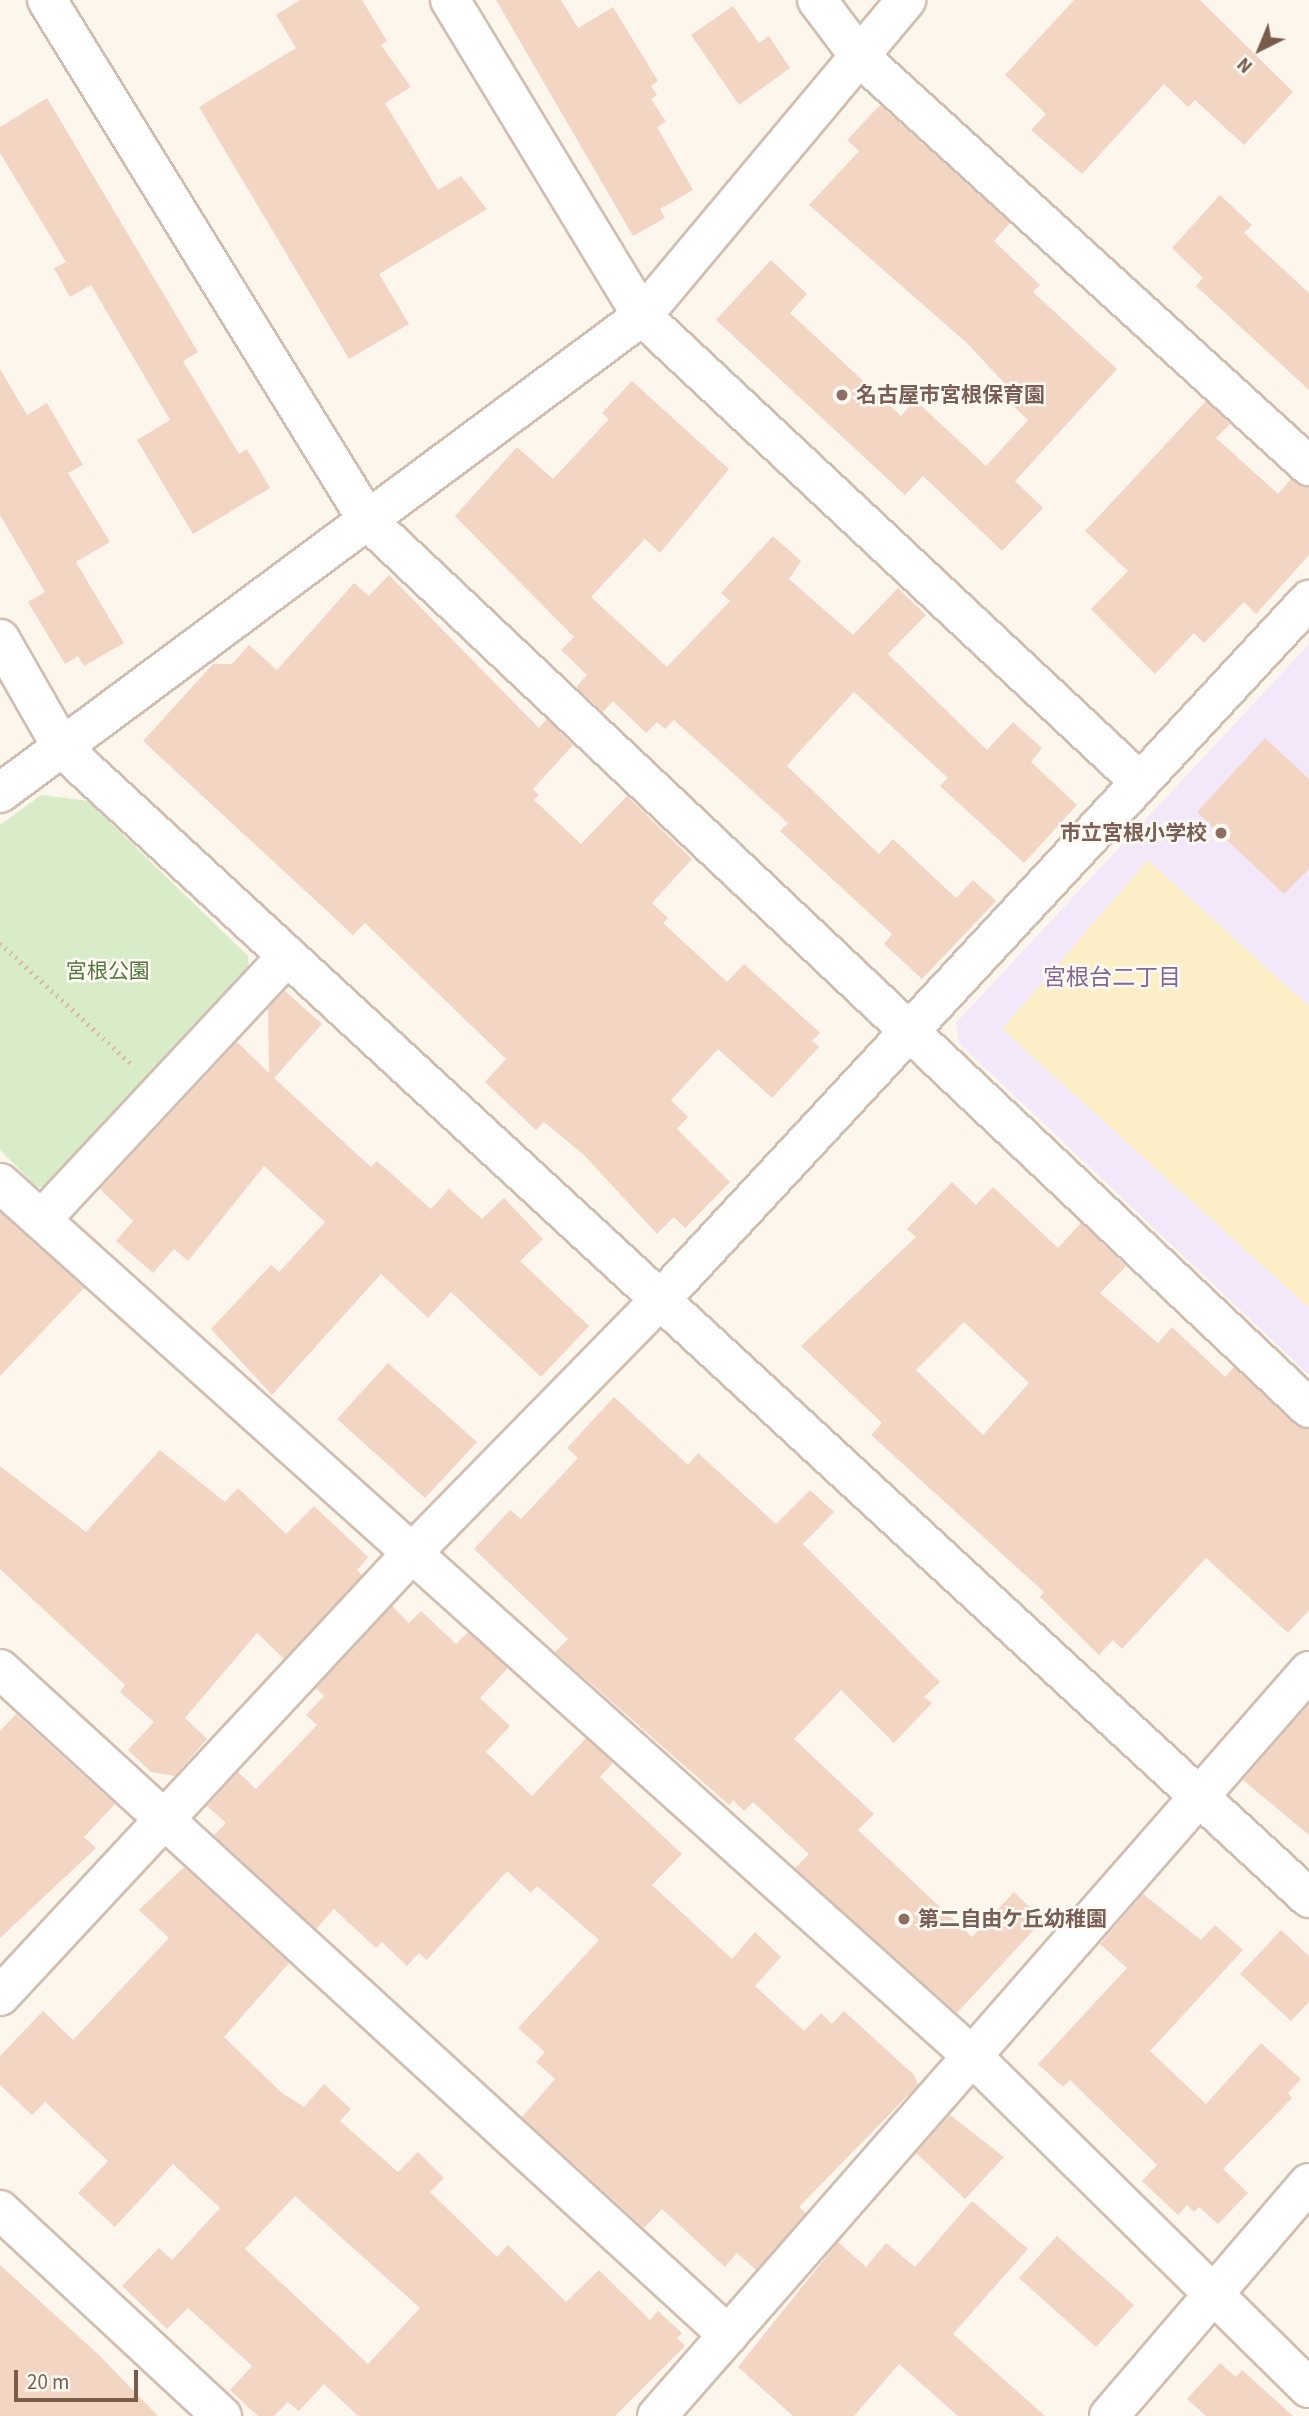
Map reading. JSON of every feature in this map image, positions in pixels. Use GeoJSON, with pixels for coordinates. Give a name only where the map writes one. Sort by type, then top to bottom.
{"type":"FeatureCollection","features":[{"type":"Feature","properties":{"kind":"street"},"geometry":{"type":"LineString","coordinates":[[47,0],[368,521],[1309,1408]]}},
{"type":"Feature","properties":{"kind":"street"},"geometry":{"type":"LineString","coordinates":[[450,0],[642,316],[1139,780]]}},
{"type":"Feature","properties":{"kind":"street"},"geometry":{"type":"LineString","coordinates":[[817,0],[859,56],[1309,466]]}},
{"type":"Feature","properties":{"kind":"street"},"geometry":{"type":"LineString","coordinates":[[0,793],[642,316],[906,0]]}},
{"type":"Feature","properties":{"kind":"street"},"geometry":{"type":"LineString","coordinates":[[0,1996],[411,1554],[662,1298],[911,1031],[1139,780],[1309,600]]}},
{"type":"Feature","properties":{"kind":"street"},"geometry":{"type":"LineString","coordinates":[[0,639],[62,749],[662,1298],[1309,1898]]}},
{"type":"Feature","properties":{"kind":"street"},"geometry":{"type":"LineString","coordinates":[[41,1220],[288,956]]}},
{"type":"Feature","properties":{"kind":"street"},"geometry":{"type":"LineString","coordinates":[[0,1183],[972,2056],[1210,2296],[1309,2388]]}},
{"type":"Feature","properties":{"kind":"street"},"geometry":{"type":"LineString","coordinates":[[0,1670],[167,1818],[728,2335]]}},
{"type":"Feature","properties":{"kind":"street"},"geometry":{"type":"LineString","coordinates":[[657,2416],[1309,1671]]}},
{"type":"Feature","properties":{"kind":"street"},"geometry":{"type":"LineString","coordinates":[[1109,2416],[1309,2183]]}},
{"type":"Feature","properties":{"kind":"street"},"geometry":{"type":"LineString","coordinates":[[0,2210],[222,2416]]}},
{"type":"Feature","properties":{"kind":"path"},"geometry":{"type":"LineString","coordinates":[[0,943],[161,1091]]}},
{"type":"Feature","properties":{"kind":"shaded area","name":"市立宮根小学校"},"geometry":{"type":"Polygon","coordinates":[[[1309,644],[1309,1375],[959,1043],[956,1023],[1309,644]]]}},
{"type":"Feature","properties":{"kind":"green space","name":"宮根公園"},"geometry":{"type":"Polygon","coordinates":[[[41,795],[88,801],[248,956],[249,975],[60,1187],[37,1187],[0,1150],[0,825],[41,795]]]}},
{"type":"Feature","properties":{"kind":"sand"},"geometry":{"type":"Polygon","coordinates":[[[1148,860],[1309,1006],[1309,1308],[1002,1029],[1148,860]]]}},
{"type":"Feature","properties":{"kind":"building"},"geometry":{"type":"Polygon","coordinates":[[[300,0],[362,0],[387,41],[381,45],[411,87],[385,103],[438,190],[461,176],[487,209],[379,274],[409,324],[349,359],[199,107],[296,48],[276,15],[300,0]]]}},
{"type":"Feature","properties":{"kind":"building"},"geometry":{"type":"Polygon","coordinates":[[[496,0],[561,0],[578,28],[613,7],[658,81],[651,86],[657,95],[651,99],[666,122],[657,127],[693,190],[660,209],[665,218],[633,236],[496,0]]]}},
{"type":"Feature","properties":{"kind":"building"},"geometry":{"type":"Polygon","coordinates":[[[1074,0],[1200,0],[1293,92],[1244,145],[1195,100],[1188,107],[1164,84],[1082,174],[1031,130],[1046,114],[1005,75],[1074,0]]]}},
{"type":"Feature","properties":{"kind":"building"},"geometry":{"type":"Polygon","coordinates":[[[733,6],[759,43],[769,36],[790,68],[739,105],[691,35],[733,6]]]}},
{"type":"Feature","properties":{"kind":"building"},"geometry":{"type":"Polygon","coordinates":[[[47,98],[198,352],[183,361],[239,454],[247,449],[270,488],[193,534],[137,440],[170,420],[91,285],[70,297],[54,268],[66,262],[0,153],[0,127],[47,98]]]}},
{"type":"Feature","properties":{"kind":"building"},"geometry":{"type":"Polygon","coordinates":[[[880,105],[1010,223],[994,241],[1040,285],[1033,292],[1117,369],[1015,481],[1043,508],[1002,551],[923,476],[905,495],[716,320],[771,260],[807,294],[790,313],[901,416],[915,400],[986,466],[1028,420],[1012,405],[1018,398],[968,344],[809,205],[859,151],[847,140],[880,105]]]}},
{"type":"Feature","properties":{"kind":"building"},"geometry":{"type":"Polygon","coordinates":[[[1220,195],[1252,225],[1244,233],[1309,293],[1309,390],[1196,286],[1203,278],[1172,248],[1220,195]]]}},
{"type":"Feature","properties":{"kind":"building"},"geometry":{"type":"Polygon","coordinates":[[[0,369],[27,415],[47,403],[83,465],[68,473],[110,542],[76,562],[124,643],[84,666],[78,656],[65,664],[28,602],[45,592],[0,515],[0,369]]]}},
{"type":"Feature","properties":{"kind":"building"},"geometry":{"type":"Polygon","coordinates":[[[632,381],[729,469],[660,553],[645,539],[591,597],[667,667],[730,601],[721,593],[773,536],[801,561],[789,579],[853,635],[898,588],[926,615],[888,654],[987,750],[1013,722],[1042,748],[1031,762],[1077,805],[1024,863],[940,786],[948,778],[854,692],[798,753],[787,766],[879,854],[893,839],[956,898],[973,880],[996,901],[922,979],[884,944],[892,934],[780,831],[788,823],[674,720],[665,729],[657,722],[646,733],[613,701],[603,712],[576,687],[587,675],[561,650],[574,637],[455,516],[517,447],[553,479],[609,419],[602,413],[632,381]]]}},
{"type":"Feature","properties":{"kind":"building"},"geometry":{"type":"Polygon","coordinates":[[[1206,401],[1230,424],[1216,438],[1278,494],[1291,479],[1309,487],[1309,555],[1256,614],[1244,602],[1204,643],[1194,633],[1155,674],[1091,609],[1128,571],[1085,531],[1206,401]]]}},
{"type":"Feature","properties":{"kind":"building"},"geometry":{"type":"Polygon","coordinates":[[[389,575],[539,728],[547,719],[573,745],[533,789],[539,795],[534,800],[581,844],[627,796],[692,859],[652,903],[668,918],[663,923],[727,982],[744,964],[820,1033],[812,1041],[819,1047],[772,1098],[718,1049],[671,1100],[688,1117],[677,1129],[730,1182],[685,1228],[674,1217],[657,1234],[584,1155],[544,1122],[536,1130],[485,1082],[506,1059],[365,923],[353,935],[143,741],[213,664],[232,664],[249,645],[277,670],[354,583],[369,596],[389,575]]]}},
{"type":"Feature","properties":{"kind":"building"},"geometry":{"type":"Polygon","coordinates":[[[1265,738],[1309,779],[1309,869],[1284,894],[1197,812],[1265,738]]]}},
{"type":"Feature","properties":{"kind":"building"},"geometry":{"type":"Polygon","coordinates":[[[285,991],[322,1024],[274,1078],[371,1167],[377,1161],[431,1209],[449,1189],[482,1219],[504,1198],[543,1239],[520,1261],[589,1326],[541,1377],[451,1292],[428,1318],[381,1274],[272,1395],[211,1329],[271,1265],[279,1272],[325,1222],[264,1166],[188,1261],[174,1249],[153,1273],[116,1241],[133,1221],[100,1189],[237,1042],[269,1073],[268,1008],[285,991]]]}},
{"type":"Feature","properties":{"kind":"building"},"geometry":{"type":"Polygon","coordinates":[[[952,1182],[976,1205],[993,1187],[1058,1248],[1081,1223],[1126,1266],[1100,1293],[1158,1343],[1172,1327],[1225,1377],[1234,1367],[1294,1424],[1309,1429],[1309,1610],[1288,1633],[1206,1558],[1122,1649],[1113,1640],[1099,1655],[1040,1597],[1044,1592],[871,1435],[882,1423],[801,1346],[916,1237],[907,1229],[952,1182]],[[964,1322],[916,1370],[983,1435],[1029,1383],[964,1322]]]}},
{"type":"Feature","properties":{"kind":"building"},"geometry":{"type":"Polygon","coordinates":[[[0,1212],[84,1288],[0,1376],[0,1212]]]}},
{"type":"Feature","properties":{"kind":"building"},"geometry":{"type":"Polygon","coordinates":[[[388,1363],[477,1442],[425,1498],[337,1419],[388,1363]]]}},
{"type":"Feature","properties":{"kind":"building"},"geometry":{"type":"Polygon","coordinates":[[[614,1397],[688,1465],[698,1453],[776,1524],[810,1490],[834,1512],[803,1544],[940,1682],[924,1697],[932,1703],[894,1743],[841,1690],[794,1739],[874,1814],[858,1830],[972,1937],[1014,1892],[1043,1920],[957,2013],[795,1868],[809,1854],[753,1802],[744,1811],[733,1800],[729,1805],[555,1652],[568,1639],[474,1549],[510,1510],[521,1519],[578,1458],[567,1448],[614,1397]]]}},
{"type":"Feature","properties":{"kind":"building"},"geometry":{"type":"Polygon","coordinates":[[[160,1450],[225,1502],[238,1488],[286,1534],[314,1506],[368,1557],[357,1570],[362,1575],[284,1659],[257,1633],[185,1718],[207,1739],[175,1776],[151,1772],[128,1750],[154,1722],[120,1692],[125,1685],[0,1569],[0,1466],[86,1532],[160,1450]]]}},
{"type":"Feature","properties":{"kind":"building"},"geometry":{"type":"Polygon","coordinates":[[[392,1606],[409,1623],[421,1611],[456,1644],[468,1632],[508,1668],[480,1698],[510,1726],[486,1752],[532,1796],[586,1738],[613,1763],[600,1777],[682,1854],[652,1885],[732,1959],[755,1932],[781,1957],[755,1986],[804,2031],[821,2013],[832,2024],[844,2011],[914,2075],[918,2085],[799,2207],[806,2213],[756,2270],[737,2253],[725,2267],[662,2209],[644,2228],[522,2117],[555,2079],[536,2062],[545,2052],[518,2028],[599,1940],[537,1886],[531,1893],[507,1871],[427,1960],[419,1953],[407,1966],[382,1942],[376,1948],[334,1909],[316,1929],[214,1835],[226,1823],[207,1806],[238,1772],[256,1789],[317,1725],[306,1715],[324,1696],[316,1688],[392,1606]]]}},
{"type":"Feature","properties":{"kind":"building"},"geometry":{"type":"Polygon","coordinates":[[[1309,1704],[1309,1835],[1243,1780],[1309,1704]]]}},
{"type":"Feature","properties":{"kind":"building"},"geometry":{"type":"Polygon","coordinates":[[[16,1714],[115,1804],[84,1837],[96,1848],[0,1938],[0,1731],[16,1714]]]}},
{"type":"Feature","properties":{"kind":"building"},"geometry":{"type":"Polygon","coordinates":[[[184,1867],[289,1963],[224,2037],[282,2093],[304,2107],[324,2084],[351,2109],[340,2121],[398,2172],[418,2152],[444,2178],[430,2192],[497,2257],[508,2245],[566,2302],[599,2270],[650,2320],[658,2311],[682,2333],[677,2338],[685,2346],[615,2416],[358,2416],[324,2384],[299,2411],[288,2402],[274,2416],[258,2416],[230,2390],[252,2366],[188,2308],[167,2329],[122,2286],[159,2248],[172,2260],[220,2208],[173,2164],[115,2227],[78,2193],[108,2161],[45,2102],[32,2115],[0,2085],[0,2056],[43,2011],[73,2040],[169,1938],[139,1910],[184,1867]],[[295,2196],[245,2249],[368,2364],[420,2308],[295,2196]]]}},
{"type":"Feature","properties":{"kind":"building"},"geometry":{"type":"Polygon","coordinates":[[[1143,1894],[1201,1940],[1215,1925],[1243,1950],[1150,2051],[1206,2104],[1261,2043],[1301,2079],[1288,2093],[1292,2098],[1223,2169],[1248,2193],[1218,2224],[1199,2207],[1194,2212],[1187,2205],[1178,2215],[1142,2181],[1157,2165],[1070,2080],[1063,2087],[1038,2064],[1127,1968],[1100,1944],[1143,1894]]]}},
{"type":"Feature","properties":{"kind":"building"},"geometry":{"type":"Polygon","coordinates":[[[1281,1930],[1309,1956],[1309,2002],[1291,2021],[1240,1974],[1281,1930]]]}},
{"type":"Feature","properties":{"kind":"building"},"geometry":{"type":"Polygon","coordinates":[[[950,2115],[1004,2157],[965,2199],[916,2153],[950,2115]]]}},
{"type":"Feature","properties":{"kind":"building"},"geometry":{"type":"Polygon","coordinates":[[[972,2201],[1028,2249],[953,2334],[1045,2416],[958,2416],[899,2364],[854,2416],[793,2416],[738,2367],[838,2242],[866,2267],[886,2243],[915,2267],[972,2201]]]}},
{"type":"Feature","properties":{"kind":"building"},"geometry":{"type":"Polygon","coordinates":[[[1057,2236],[1134,2305],[1096,2347],[1019,2278],[1057,2236]]]}},
{"type":"Feature","properties":{"kind":"building"},"geometry":{"type":"Polygon","coordinates":[[[0,2265],[99,2355],[158,2416],[0,2416],[0,2265]]]}},
{"type":"Feature","properties":{"kind":"building"},"geometry":{"type":"Polygon","coordinates":[[[1220,2363],[1236,2377],[1242,2370],[1293,2416],[1206,2416],[1187,2399],[1220,2363]]]}},
{"type":"Feature","properties":{"kind":"place","name":"名古屋市宮根保育園"},"geometry":{"type":"Point","coordinates":[842,395]}},
{"type":"Feature","properties":{"kind":"place","name":"市立宮根小学校"},"geometry":{"type":"Point","coordinates":[1221,833]}},
{"type":"Feature","properties":{"kind":"place","name":"第二自由ケ丘幼稚園"},"geometry":{"type":"Point","coordinates":[904,1919]}},
{"type":"Feature","properties":{"kind":"district","name":"宮根台二丁目"},"geometry":{"type":"Point","coordinates":[1112,978]}}]}
